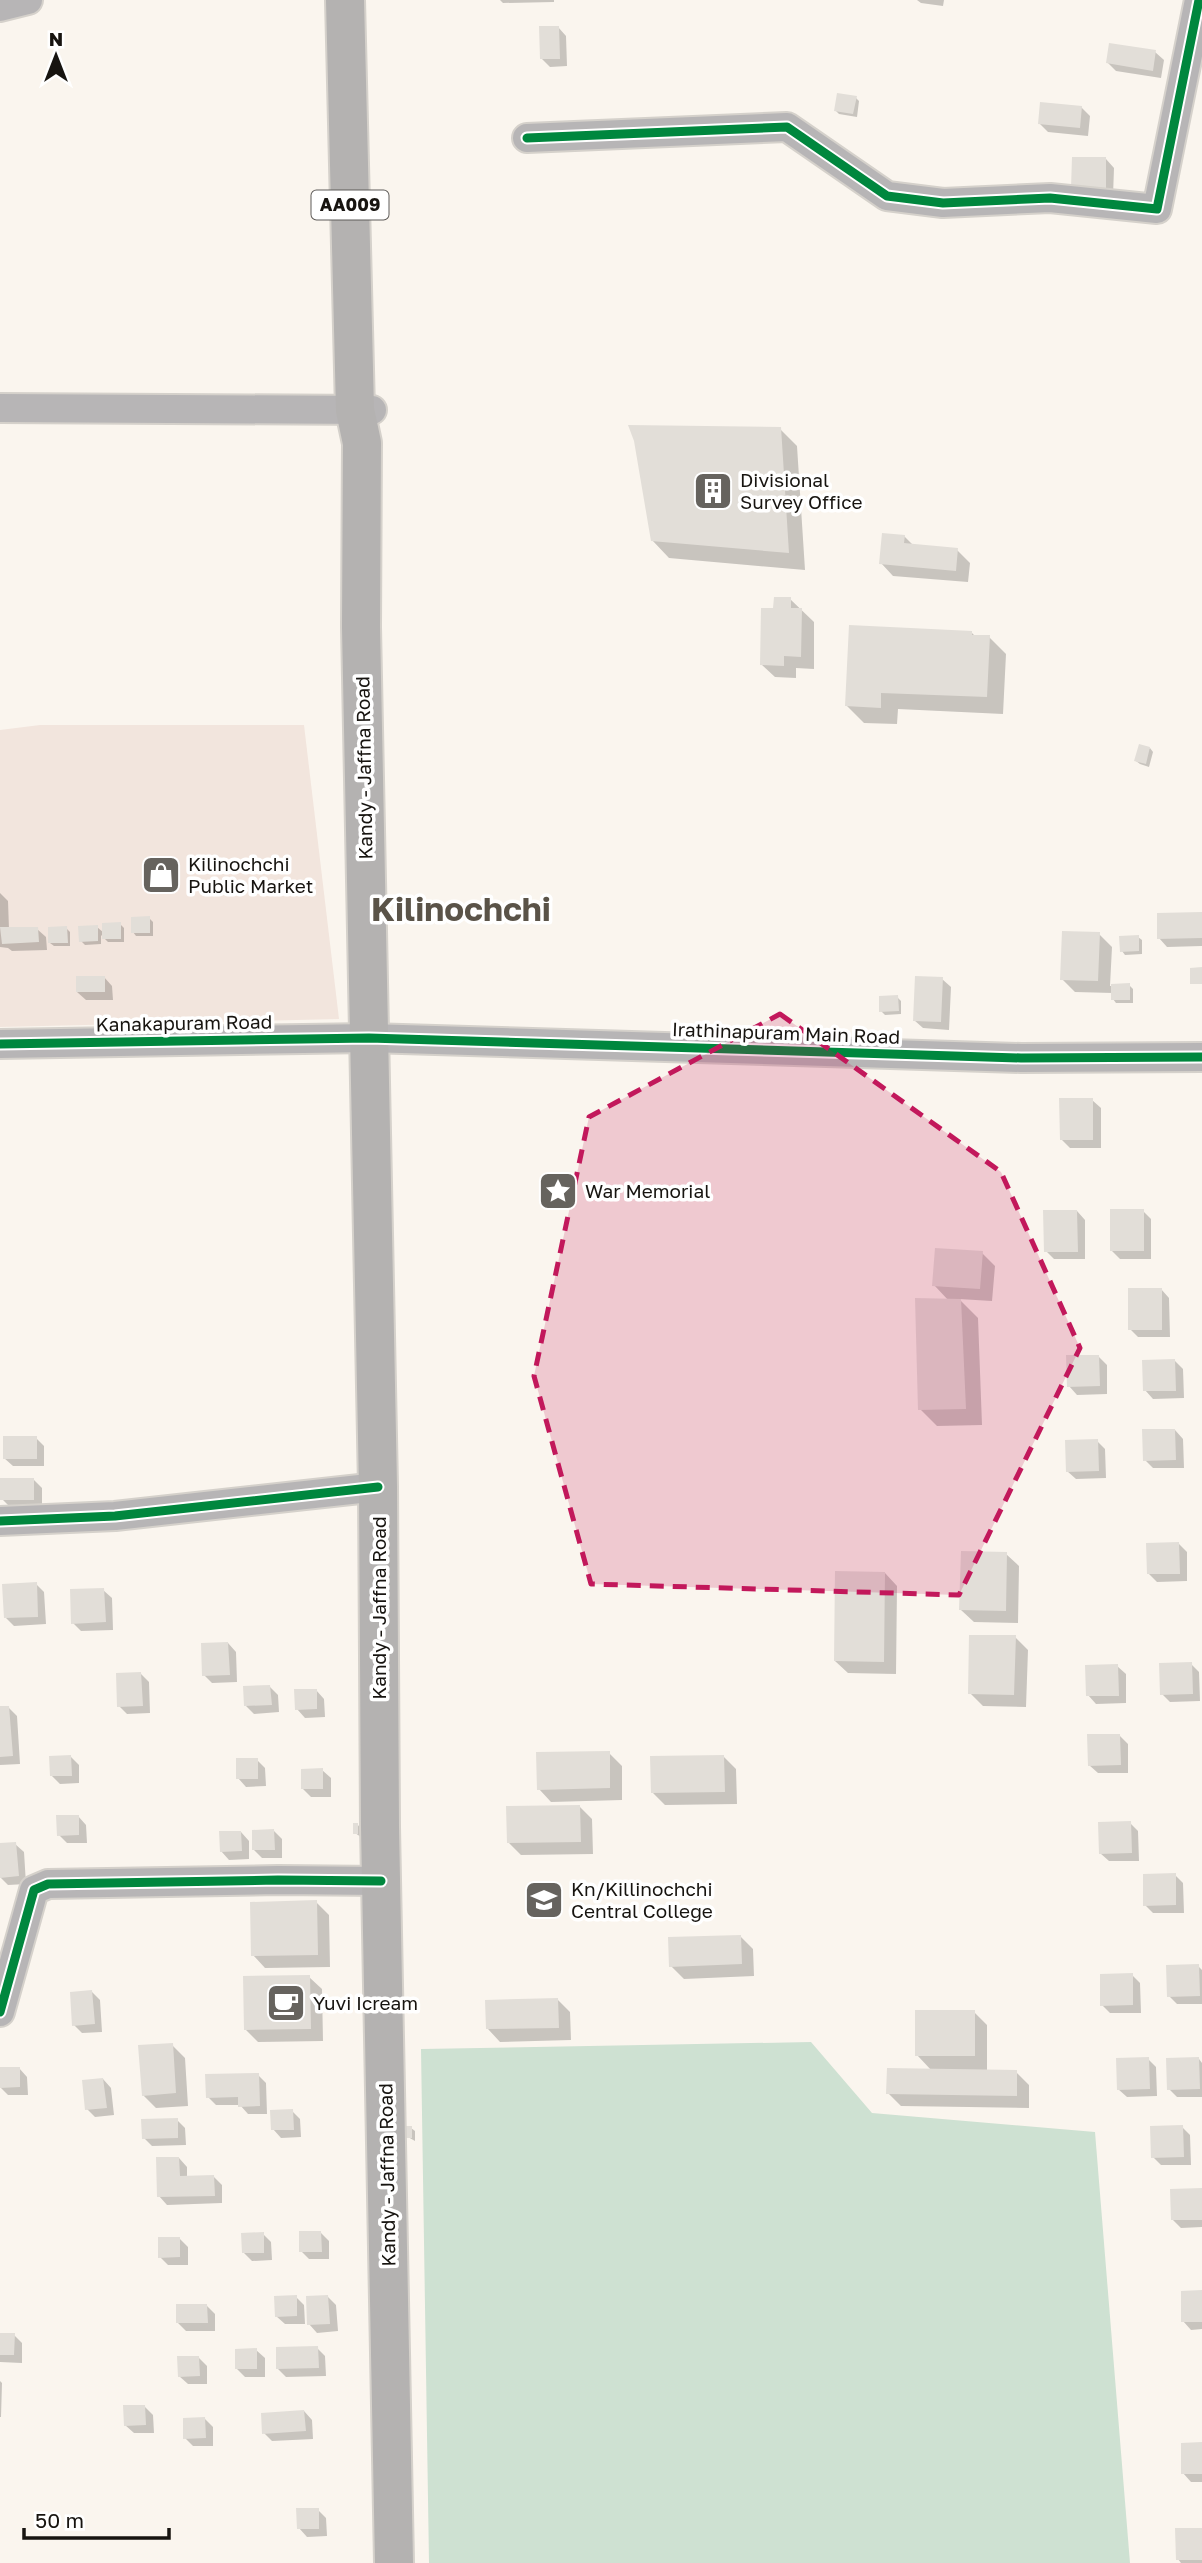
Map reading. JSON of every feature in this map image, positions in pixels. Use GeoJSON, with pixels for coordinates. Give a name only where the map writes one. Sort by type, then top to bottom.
{"type":"FeatureCollection","features":[{"type":"Feature","properties":{"kind":"highway","name":"Kandy - Jaffna Road"},"geometry":{"type":"LineString","coordinates":[[345,0],[363,421]]}},
{"type":"Feature","properties":{"kind":"highway","name":"Kandy - Jaffna Road"},"geometry":{"type":"LineString","coordinates":[[370,0],[360,627],[378,1487],[381,1881],[394,2563]]}},
{"type":"Feature","properties":{"kind":"street"},"geometry":{"type":"LineString","coordinates":[[0,7],[28,0]]}},
{"type":"Feature","properties":{"kind":"street"},"geometry":{"type":"LineString","coordinates":[[527,138],[787,127],[887,196],[943,203],[1049,198],[1157,209],[1199,0]]}},
{"type":"Feature","properties":{"kind":"street"},"geometry":{"type":"LineString","coordinates":[[0,408],[363,421]]}},
{"type":"Feature","properties":{"kind":"street","name":"Kanakapuram Road"},"geometry":{"type":"LineString","coordinates":[[0,1044],[369,1038]]}},
{"type":"Feature","properties":{"kind":"street","name":"Irathinapuram Main Road"},"geometry":{"type":"LineString","coordinates":[[369,1038],[1021,1058],[1202,1057]]}},
{"type":"Feature","properties":{"kind":"street"},"geometry":{"type":"LineString","coordinates":[[0,1521],[115,1516],[378,1487]]}},
{"type":"Feature","properties":{"kind":"street"},"geometry":{"type":"LineString","coordinates":[[0,2012],[34,1890],[48,1884],[251,1880],[381,1881]]}},
{"type":"Feature","properties":{"kind":"highlighted area"},"geometry":{"type":"Polygon","coordinates":[[[780,1014],[1001,1172],[1080,1348],[959,1595],[591,1584],[534,1376],[589,1117],[780,1014]]]}},
{"type":"Feature","properties":{"kind":"shaded area","name":"Kilinochchi Public Market"},"geometry":{"type":"Polygon","coordinates":[[[40,725],[304,725],[339,1019],[0,1027],[0,730],[40,725]]]}},
{"type":"Feature","properties":{"kind":"green space"},"geometry":{"type":"Polygon","coordinates":[[[811,2042],[872,2113],[1095,2132],[1130,2563],[429,2563],[421,2049],[811,2042]]]}},
{"type":"Feature","properties":{"kind":"building"},"geometry":{"type":"Polygon","coordinates":[[[539,26],[559,26],[560,59],[540,59],[539,26]]]}},
{"type":"Feature","properties":{"kind":"building"},"geometry":{"type":"Polygon","coordinates":[[[1109,43],[1156,50],[1153,71],[1106,63],[1109,43]]]}},
{"type":"Feature","properties":{"kind":"building"},"geometry":{"type":"Polygon","coordinates":[[[837,93],[857,96],[853,114],[834,111],[837,93]]]}},
{"type":"Feature","properties":{"kind":"building"},"geometry":{"type":"Polygon","coordinates":[[[1040,102],[1082,106],[1080,128],[1038,124],[1040,102]]]}},
{"type":"Feature","properties":{"kind":"building"},"geometry":{"type":"Polygon","coordinates":[[[1072,157],[1106,157],[1106,188],[1071,188],[1072,157]]]}},
{"type":"Feature","properties":{"kind":"building","name":"Divisional Survey Office"},"geometry":{"type":"Polygon","coordinates":[[[628,425],[781,427],[789,553],[651,541],[634,441],[628,425]]]}},
{"type":"Feature","properties":{"kind":"building"},"geometry":{"type":"Polygon","coordinates":[[[882,533],[905,535],[904,543],[958,548],[956,571],[879,564],[882,533]]]}},
{"type":"Feature","properties":{"kind":"building"},"geometry":{"type":"Polygon","coordinates":[[[774,597],[791,597],[791,608],[802,608],[801,657],[784,656],[784,666],[760,665],[761,608],[773,608],[774,597]]]}},
{"type":"Feature","properties":{"kind":"building"},"geometry":{"type":"Polygon","coordinates":[[[849,625],[972,631],[972,635],[990,635],[987,697],[881,693],[881,708],[845,706],[849,625]]]}},
{"type":"Feature","properties":{"kind":"building"},"geometry":{"type":"Polygon","coordinates":[[[1139,744],[1150,747],[1146,764],[1134,761],[1139,744]]]}},
{"type":"Feature","properties":{"kind":"building"},"geometry":{"type":"Polygon","coordinates":[[[1202,912],[1202,938],[1157,939],[1157,913],[1202,912]]]}},
{"type":"Feature","properties":{"kind":"building"},"geometry":{"type":"Polygon","coordinates":[[[150,916],[150,933],[131,933],[131,917],[150,916]]]}},
{"type":"Feature","properties":{"kind":"building"},"geometry":{"type":"Polygon","coordinates":[[[121,922],[121,939],[102,939],[102,923],[121,922]]]}},
{"type":"Feature","properties":{"kind":"building"},"geometry":{"type":"Polygon","coordinates":[[[98,925],[98,941],[79,942],[78,926],[98,925]]]}},
{"type":"Feature","properties":{"kind":"building"},"geometry":{"type":"Polygon","coordinates":[[[67,926],[68,943],[48,943],[48,927],[67,926]]]}},
{"type":"Feature","properties":{"kind":"building"},"geometry":{"type":"Polygon","coordinates":[[[0,927],[38,927],[39,942],[2,944],[0,927]]]}},
{"type":"Feature","properties":{"kind":"building"},"geometry":{"type":"Polygon","coordinates":[[[1062,931],[1100,932],[1098,981],[1060,980],[1062,931]]]}},
{"type":"Feature","properties":{"kind":"building"},"geometry":{"type":"Polygon","coordinates":[[[1139,935],[1139,951],[1120,952],[1119,936],[1139,935]]]}},
{"type":"Feature","properties":{"kind":"building"},"geometry":{"type":"Polygon","coordinates":[[[1202,967],[1202,984],[1190,984],[1190,968],[1202,967]]]}},
{"type":"Feature","properties":{"kind":"building"},"geometry":{"type":"Polygon","coordinates":[[[76,976],[105,976],[105,992],[76,992],[76,976]]]}},
{"type":"Feature","properties":{"kind":"building"},"geometry":{"type":"Polygon","coordinates":[[[915,976],[943,977],[941,1022],[913,1021],[915,976]]]}},
{"type":"Feature","properties":{"kind":"building"},"geometry":{"type":"Polygon","coordinates":[[[1130,983],[1130,1000],[1111,1000],[1111,984],[1130,983]]]}},
{"type":"Feature","properties":{"kind":"building"},"geometry":{"type":"Polygon","coordinates":[[[898,995],[899,1011],[879,1012],[879,996],[898,995]]]}},
{"type":"Feature","properties":{"kind":"building"},"geometry":{"type":"Polygon","coordinates":[[[1059,1098],[1093,1098],[1093,1140],[1060,1140],[1059,1098]]]}},
{"type":"Feature","properties":{"kind":"building"},"geometry":{"type":"Polygon","coordinates":[[[1110,1209],[1144,1209],[1144,1251],[1110,1251],[1110,1209]]]}},
{"type":"Feature","properties":{"kind":"building"},"geometry":{"type":"Polygon","coordinates":[[[1043,1210],[1077,1210],[1078,1252],[1044,1252],[1043,1210]]]}},
{"type":"Feature","properties":{"kind":"building"},"geometry":{"type":"Polygon","coordinates":[[[935,1248],[983,1251],[980,1289],[932,1286],[935,1248]]]}},
{"type":"Feature","properties":{"kind":"building"},"geometry":{"type":"Polygon","coordinates":[[[1128,1288],[1162,1288],[1162,1330],[1128,1330],[1128,1288]]]}},
{"type":"Feature","properties":{"kind":"building"},"geometry":{"type":"Polygon","coordinates":[[[915,1298],[961,1299],[966,1409],[918,1410],[915,1298]]]}},
{"type":"Feature","properties":{"kind":"building"},"geometry":{"type":"Polygon","coordinates":[[[1066,1355],[1099,1355],[1100,1386],[1067,1387],[1066,1355]]]}},
{"type":"Feature","properties":{"kind":"building"},"geometry":{"type":"Polygon","coordinates":[[[1175,1359],[1176,1391],[1143,1391],[1142,1360],[1175,1359]]]}},
{"type":"Feature","properties":{"kind":"building"},"geometry":{"type":"Polygon","coordinates":[[[1142,1429],[1175,1429],[1176,1460],[1143,1461],[1142,1429]]]}},
{"type":"Feature","properties":{"kind":"building"},"geometry":{"type":"Polygon","coordinates":[[[3,1436],[37,1436],[37,1459],[3,1459],[3,1436]]]}},
{"type":"Feature","properties":{"kind":"building"},"geometry":{"type":"Polygon","coordinates":[[[1098,1439],[1099,1471],[1066,1472],[1065,1440],[1098,1439]]]}},
{"type":"Feature","properties":{"kind":"building"},"geometry":{"type":"Polygon","coordinates":[[[0,1478],[34,1478],[34,1500],[0,1500],[0,1478]]]}},
{"type":"Feature","properties":{"kind":"building"},"geometry":{"type":"Polygon","coordinates":[[[1179,1542],[1180,1574],[1147,1574],[1146,1543],[1179,1542]]]}},
{"type":"Feature","properties":{"kind":"building"},"geometry":{"type":"Polygon","coordinates":[[[961,1551],[1007,1552],[1006,1611],[959,1610],[961,1551]]]}},
{"type":"Feature","properties":{"kind":"building"},"geometry":{"type":"Polygon","coordinates":[[[835,1571],[885,1572],[884,1662],[834,1661],[835,1571]]]}},
{"type":"Feature","properties":{"kind":"building"},"geometry":{"type":"Polygon","coordinates":[[[37,1582],[38,1617],[4,1618],[2,1584],[37,1582]]]}},
{"type":"Feature","properties":{"kind":"building"},"geometry":{"type":"Polygon","coordinates":[[[104,1588],[106,1622],[71,1624],[70,1589],[104,1588]]]}},
{"type":"Feature","properties":{"kind":"building"},"geometry":{"type":"Polygon","coordinates":[[[969,1635],[1016,1635],[1014,1695],[968,1694],[969,1635]]]}},
{"type":"Feature","properties":{"kind":"building"},"geometry":{"type":"Polygon","coordinates":[[[228,1642],[230,1675],[202,1676],[201,1643],[228,1642]]]}},
{"type":"Feature","properties":{"kind":"building"},"geometry":{"type":"Polygon","coordinates":[[[1192,1662],[1193,1694],[1160,1695],[1159,1663],[1192,1662]]]}},
{"type":"Feature","properties":{"kind":"building"},"geometry":{"type":"Polygon","coordinates":[[[1118,1664],[1119,1696],[1086,1696],[1085,1665],[1118,1664]]]}},
{"type":"Feature","properties":{"kind":"building"},"geometry":{"type":"Polygon","coordinates":[[[141,1672],[143,1706],[117,1707],[116,1673],[141,1672]]]}},
{"type":"Feature","properties":{"kind":"building"},"geometry":{"type":"Polygon","coordinates":[[[270,1685],[272,1705],[244,1706],[243,1686],[270,1685]]]}},
{"type":"Feature","properties":{"kind":"building"},"geometry":{"type":"Polygon","coordinates":[[[294,1689],[317,1689],[317,1709],[295,1710],[294,1689]]]}},
{"type":"Feature","properties":{"kind":"building"},"geometry":{"type":"Polygon","coordinates":[[[0,1706],[9,1706],[13,1756],[0,1757],[0,1706]]]}},
{"type":"Feature","properties":{"kind":"building"},"geometry":{"type":"Polygon","coordinates":[[[1087,1734],[1120,1734],[1121,1765],[1088,1766],[1087,1734]]]}},
{"type":"Feature","properties":{"kind":"building"},"geometry":{"type":"Polygon","coordinates":[[[610,1751],[610,1788],[537,1790],[536,1752],[610,1751]]]}},
{"type":"Feature","properties":{"kind":"building"},"geometry":{"type":"Polygon","coordinates":[[[71,1755],[72,1776],[50,1776],[49,1756],[71,1755]]]}},
{"type":"Feature","properties":{"kind":"building"},"geometry":{"type":"Polygon","coordinates":[[[724,1755],[725,1792],[651,1793],[650,1756],[724,1755]]]}},
{"type":"Feature","properties":{"kind":"building"},"geometry":{"type":"Polygon","coordinates":[[[236,1758],[258,1758],[258,1779],[236,1779],[236,1758]]]}},
{"type":"Feature","properties":{"kind":"building"},"geometry":{"type":"Polygon","coordinates":[[[323,1768],[323,1789],[301,1789],[301,1769],[323,1768]]]}},
{"type":"Feature","properties":{"kind":"building"},"geometry":{"type":"Polygon","coordinates":[[[580,1805],[581,1842],[507,1843],[506,1806],[580,1805]]]}},
{"type":"Feature","properties":{"kind":"building"},"geometry":{"type":"Polygon","coordinates":[[[56,1815],[79,1815],[79,1835],[57,1836],[56,1815]]]}},
{"type":"Feature","properties":{"kind":"building"},"geometry":{"type":"Polygon","coordinates":[[[1131,1821],[1132,1853],[1099,1854],[1098,1822],[1131,1821]]]}},
{"type":"Feature","properties":{"kind":"building"},"geometry":{"type":"Polygon","coordinates":[[[353,1823],[358,1823],[358,1834],[353,1834],[353,1823]]]}},
{"type":"Feature","properties":{"kind":"building"},"geometry":{"type":"Polygon","coordinates":[[[274,1829],[275,1850],[252,1850],[252,1830],[274,1829]]]}},
{"type":"Feature","properties":{"kind":"building"},"geometry":{"type":"Polygon","coordinates":[[[219,1831],[241,1831],[242,1851],[220,1852],[219,1831]]]}},
{"type":"Feature","properties":{"kind":"building"},"geometry":{"type":"Polygon","coordinates":[[[16,1842],[19,1876],[0,1878],[0,1843],[16,1842]]]}},
{"type":"Feature","properties":{"kind":"building"},"geometry":{"type":"Polygon","coordinates":[[[1176,1873],[1176,1905],[1143,1906],[1143,1874],[1176,1873]]]}},
{"type":"Feature","properties":{"kind":"building"},"geometry":{"type":"Polygon","coordinates":[[[317,1900],[318,1955],[251,1956],[250,1902],[317,1900]]]}},
{"type":"Feature","properties":{"kind":"building"},"geometry":{"type":"Polygon","coordinates":[[[741,1935],[742,1964],[669,1967],[668,1937],[741,1935]]]}},
{"type":"Feature","properties":{"kind":"building"},"geometry":{"type":"Polygon","coordinates":[[[1199,1964],[1200,1996],[1167,1997],[1166,1965],[1199,1964]]]}},
{"type":"Feature","properties":{"kind":"building"},"geometry":{"type":"Polygon","coordinates":[[[1133,1973],[1133,2005],[1100,2006],[1100,1974],[1133,1973]]]}},
{"type":"Feature","properties":{"kind":"building"},"geometry":{"type":"Polygon","coordinates":[[[310,1975],[311,2029],[244,2030],[243,1976],[310,1975]]]}},
{"type":"Feature","properties":{"kind":"building"},"geometry":{"type":"Polygon","coordinates":[[[92,1990],[95,2024],[72,2026],[70,1992],[92,1990]]]}},
{"type":"Feature","properties":{"kind":"building"},"geometry":{"type":"Polygon","coordinates":[[[558,1998],[559,2028],[486,2029],[485,2000],[558,1998]]]}},
{"type":"Feature","properties":{"kind":"building"},"geometry":{"type":"Polygon","coordinates":[[[915,2010],[975,2010],[975,2056],[915,2056],[915,2010]]]}},
{"type":"Feature","properties":{"kind":"building"},"geometry":{"type":"Polygon","coordinates":[[[173,2043],[176,2093],[142,2096],[138,2045],[173,2043]]]}},
{"type":"Feature","properties":{"kind":"building"},"geometry":{"type":"Polygon","coordinates":[[[1149,2057],[1150,2089],[1117,2090],[1116,2058],[1149,2057]]]}},
{"type":"Feature","properties":{"kind":"building"},"geometry":{"type":"Polygon","coordinates":[[[1199,2057],[1200,2089],[1167,2090],[1166,2058],[1199,2057]]]}},
{"type":"Feature","properties":{"kind":"building"},"geometry":{"type":"Polygon","coordinates":[[[0,2067],[20,2067],[20,2087],[0,2088],[0,2067]]]}},
{"type":"Feature","properties":{"kind":"building"},"geometry":{"type":"Polygon","coordinates":[[[887,2068],[1017,2070],[1017,2096],[886,2094],[887,2068]]]}},
{"type":"Feature","properties":{"kind":"building"},"geometry":{"type":"Polygon","coordinates":[[[259,2073],[260,2106],[238,2107],[238,2097],[206,2098],[205,2074],[259,2073]]]}},
{"type":"Feature","properties":{"kind":"building"},"geometry":{"type":"Polygon","coordinates":[[[103,2078],[107,2108],[85,2110],[82,2080],[103,2078]]]}},
{"type":"Feature","properties":{"kind":"building"},"geometry":{"type":"Polygon","coordinates":[[[293,2109],[294,2130],[271,2130],[270,2110],[293,2109]]]}},
{"type":"Feature","properties":{"kind":"building"},"geometry":{"type":"Polygon","coordinates":[[[178,2118],[178,2138],[142,2139],[141,2119],[178,2118]]]}},
{"type":"Feature","properties":{"kind":"building"},"geometry":{"type":"Polygon","coordinates":[[[1183,2125],[1184,2157],[1151,2158],[1150,2126],[1183,2125]]]}},
{"type":"Feature","properties":{"kind":"building"},"geometry":{"type":"Polygon","coordinates":[[[406,2126],[412,2126],[412,2138],[406,2138],[406,2126]]]}},
{"type":"Feature","properties":{"kind":"building"},"geometry":{"type":"Polygon","coordinates":[[[156,2157],[179,2157],[180,2176],[214,2175],[215,2196],[157,2197],[156,2157]]]}},
{"type":"Feature","properties":{"kind":"building"},"geometry":{"type":"Polygon","coordinates":[[[1202,2188],[1202,2220],[1171,2220],[1170,2189],[1202,2188]]]}},
{"type":"Feature","properties":{"kind":"building"},"geometry":{"type":"Polygon","coordinates":[[[299,2231],[321,2231],[322,2252],[299,2252],[299,2231]]]}},
{"type":"Feature","properties":{"kind":"building"},"geometry":{"type":"Polygon","coordinates":[[[264,2232],[264,2253],[242,2253],[241,2233],[264,2232]]]}},
{"type":"Feature","properties":{"kind":"building"},"geometry":{"type":"Polygon","coordinates":[[[158,2237],[180,2237],[180,2257],[158,2258],[158,2237]]]}},
{"type":"Feature","properties":{"kind":"building"},"geometry":{"type":"Polygon","coordinates":[[[1202,2290],[1202,2322],[1181,2322],[1181,2291],[1202,2290]]]}},
{"type":"Feature","properties":{"kind":"building"},"geometry":{"type":"Polygon","coordinates":[[[297,2295],[297,2316],[275,2317],[274,2296],[297,2295]]]}},
{"type":"Feature","properties":{"kind":"building"},"geometry":{"type":"Polygon","coordinates":[[[328,2295],[330,2324],[307,2325],[306,2296],[328,2295]]]}},
{"type":"Feature","properties":{"kind":"building"},"geometry":{"type":"Polygon","coordinates":[[[176,2304],[207,2304],[208,2323],[176,2323],[176,2304]]]}},
{"type":"Feature","properties":{"kind":"building"},"geometry":{"type":"Polygon","coordinates":[[[0,2333],[15,2333],[14,2355],[0,2355],[0,2333]]]}},
{"type":"Feature","properties":{"kind":"building"},"geometry":{"type":"Polygon","coordinates":[[[318,2346],[319,2368],[276,2369],[276,2347],[318,2346]]]}},
{"type":"Feature","properties":{"kind":"building"},"geometry":{"type":"Polygon","coordinates":[[[257,2348],[257,2369],[235,2369],[235,2349],[257,2348]]]}},
{"type":"Feature","properties":{"kind":"building"},"geometry":{"type":"Polygon","coordinates":[[[177,2356],[199,2356],[200,2376],[178,2377],[177,2356]]]}},
{"type":"Feature","properties":{"kind":"building"},"geometry":{"type":"Polygon","coordinates":[[[123,2405],[145,2405],[146,2425],[124,2426],[123,2405]]]}},
{"type":"Feature","properties":{"kind":"building"},"geometry":{"type":"Polygon","coordinates":[[[304,2410],[306,2431],[262,2434],[261,2413],[304,2410]]]}},
{"type":"Feature","properties":{"kind":"building"},"geometry":{"type":"Polygon","coordinates":[[[205,2417],[206,2438],[183,2439],[183,2418],[205,2417]]]}},
{"type":"Feature","properties":{"kind":"building"},"geometry":{"type":"Polygon","coordinates":[[[1202,2442],[1202,2474],[1181,2474],[1181,2443],[1202,2442]]]}},
{"type":"Feature","properties":{"kind":"building"},"geometry":{"type":"Polygon","coordinates":[[[296,2508],[319,2508],[319,2529],[297,2529],[296,2508]]]}},
{"type":"Feature","properties":{"kind":"building"},"geometry":{"type":"Polygon","coordinates":[[[1175,2528],[1202,2528],[1202,2560],[1176,2560],[1175,2528]]]}},
{"type":"Feature","properties":{"kind":"cycle path"},"geometry":{"type":"LineString","coordinates":[[527,138],[787,127],[887,196],[943,203],[1050,198],[1157,209],[1199,0]]}},
{"type":"Feature","properties":{"kind":"cycle path"},"geometry":{"type":"LineString","coordinates":[[0,1044],[369,1038],[1021,1058],[1202,1057]]}},
{"type":"Feature","properties":{"kind":"cycle path"},"geometry":{"type":"LineString","coordinates":[[0,1521],[115,1516],[378,1487]]}},
{"type":"Feature","properties":{"kind":"cycle path"},"geometry":{"type":"LineString","coordinates":[[0,2012],[34,1890],[48,1884],[381,1881]]}},
{"type":"Feature","properties":{"kind":"place","name":"Divisional Survey Office"},"geometry":{"type":"Point","coordinates":[713,491]}},
{"type":"Feature","properties":{"kind":"place","name":"Kilinochchi Public Market"},"geometry":{"type":"Point","coordinates":[161,875]}},
{"type":"Feature","properties":{"kind":"place","name":"War Memorial"},"geometry":{"type":"Point","coordinates":[558,1191]}},
{"type":"Feature","properties":{"kind":"place","name":"Kn/Killinochchi Central College"},"geometry":{"type":"Point","coordinates":[544,1900]}},
{"type":"Feature","properties":{"kind":"place","name":"Yuvi Icream"},"geometry":{"type":"Point","coordinates":[286,2003]}},
{"type":"Feature","properties":{"kind":"district","name":"Kilinochchi"},"geometry":{"type":"Point","coordinates":[461,909]}}]}
